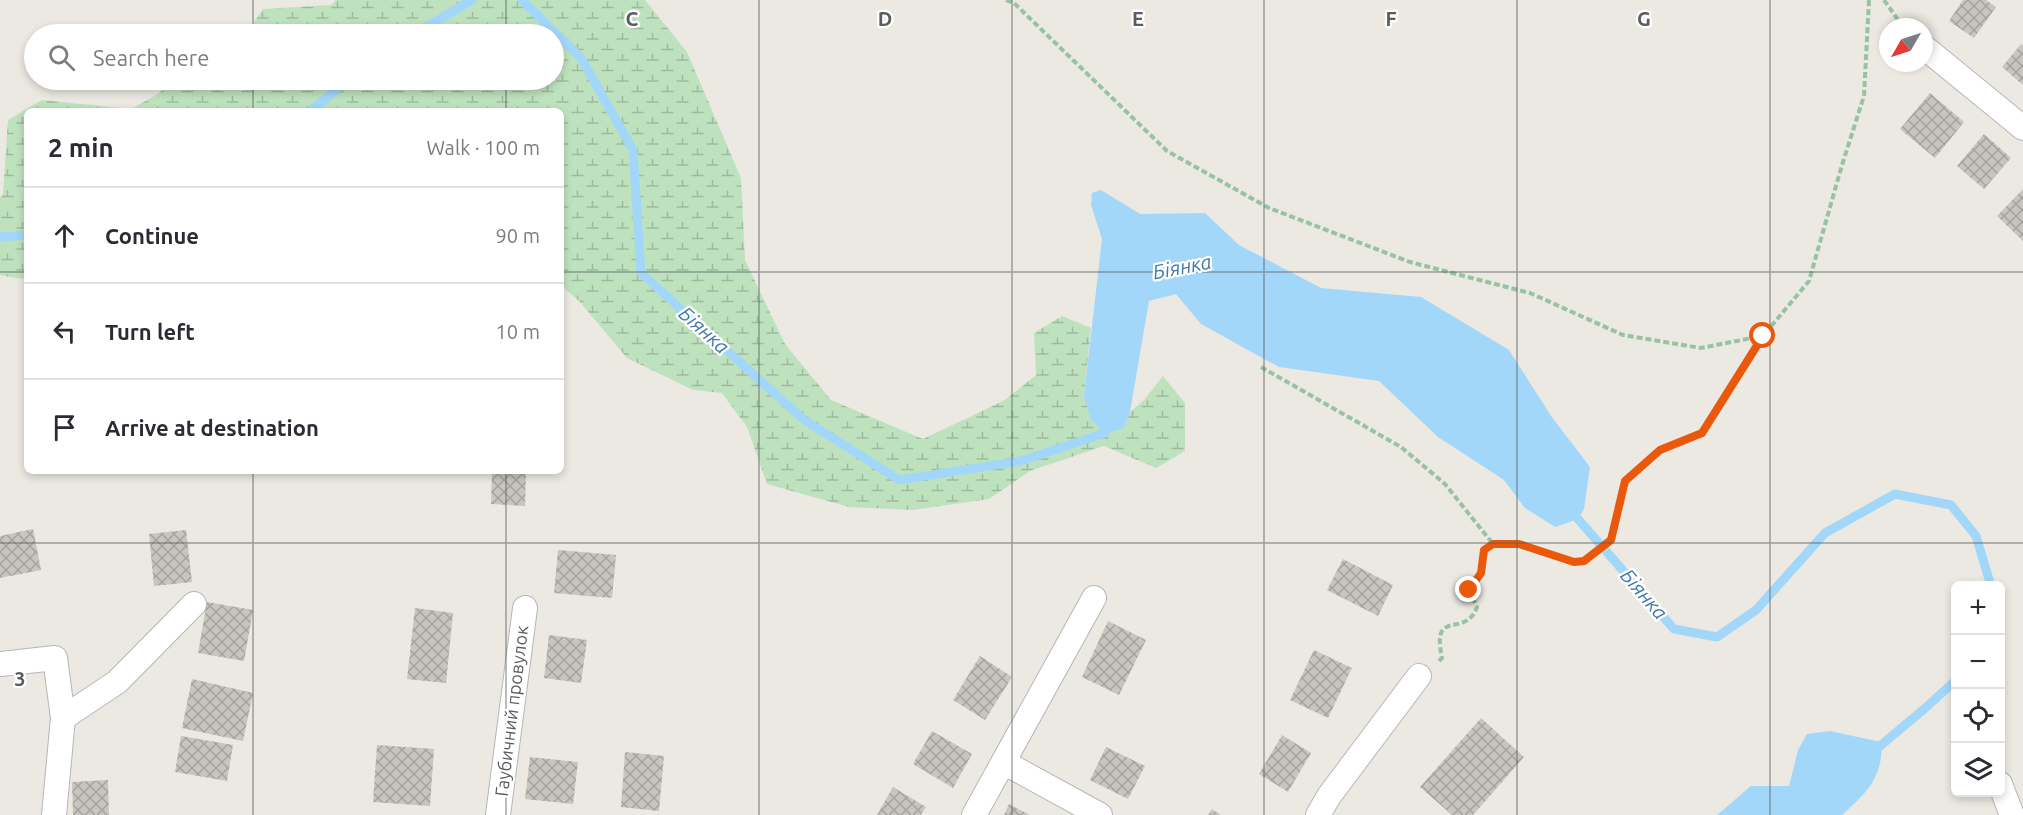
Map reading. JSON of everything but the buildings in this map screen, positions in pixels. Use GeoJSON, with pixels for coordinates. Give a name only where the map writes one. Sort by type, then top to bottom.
{"type":"FeatureCollection","features":[{"type":"Feature","properties":{"kind":"street"},"geometry":{"type":"LineString","coordinates":[[1933,53],[2023,128]]}},
{"type":"Feature","properties":{"kind":"street"},"geometry":{"type":"LineString","coordinates":[[974,815],[1005,763],[1094,598]]}},
{"type":"Feature","properties":{"kind":"street"},"geometry":{"type":"LineString","coordinates":[[63,718],[117,682],[194,604]]}},
{"type":"Feature","properties":{"kind":"street","name":"Гаубичний провулок"},"geometry":{"type":"LineString","coordinates":[[498,815],[525,608]]}},
{"type":"Feature","properties":{"kind":"street"},"geometry":{"type":"LineString","coordinates":[[0,664],[55,658],[63,718],[54,815]]}},
{"type":"Feature","properties":{"kind":"street"},"geometry":{"type":"LineString","coordinates":[[1318,815],[1329,796],[1419,676]]}},
{"type":"Feature","properties":{"kind":"street"},"geometry":{"type":"LineString","coordinates":[[1005,763],[1100,815]]}},
{"type":"Feature","properties":{"kind":"street"},"geometry":{"type":"LineString","coordinates":[[2005,795],[2012,815]]}},
{"type":"Feature","properties":{"kind":"path"},"geometry":{"type":"LineString","coordinates":[[1006,0],[1014,3],[1167,151],[1269,208],[1410,262],[1530,293],[1623,335],[1701,348],[1763,336]]}},
{"type":"Feature","properties":{"kind":"path"},"geometry":{"type":"LineString","coordinates":[[1442,658],[1438,641],[1441,632],[1449,625],[1466,622],[1473,618],[1477,607],[1469,590],[1481,573],[1484,550],[1493,544],[1519,544],[1574,562],[1584,561],[1611,540],[1625,481],[1660,450],[1702,433],[1763,336],[1809,281],[1864,96],[1869,0]]}},
{"type":"Feature","properties":{"kind":"path"},"geometry":{"type":"LineString","coordinates":[[1884,0],[1897,18]]}},
{"type":"Feature","properties":{"kind":"path"},"geometry":{"type":"LineString","coordinates":[[1261,367],[1401,447],[1445,484],[1493,544]]}},
{"type":"Feature","properties":{"kind":"green space"},"geometry":{"type":"Polygon","coordinates":[[[336,0],[645,0],[687,52],[741,178],[745,260],[785,344],[831,400],[923,439],[1005,400],[1036,375],[1034,333],[1062,316],[1091,328],[1084,396],[1124,428],[1130,412],[1144,400],[1163,376],[1185,403],[1185,451],[1156,468],[1104,446],[1030,471],[989,499],[913,510],[849,507],[767,484],[747,427],[722,393],[693,390],[627,358],[580,302],[564,288],[564,108],[133,108],[163,90],[564,90],[564,24],[253,24],[263,9],[331,5],[336,0]]]}},
{"type":"Feature","properties":{"kind":"green space"},"geometry":{"type":"Polygon","coordinates":[[[42,100],[121,108],[28,108],[42,100]]]}},
{"type":"Feature","properties":{"kind":"green space"},"geometry":{"type":"Polygon","coordinates":[[[24,111],[24,279],[22,279],[0,275],[0,198],[3,194],[8,120],[24,111]]]}},
{"type":"Feature","properties":{"kind":"water"},"geometry":{"type":"Polygon","coordinates":[[[1101,190],[1140,214],[1205,213],[1239,245],[1321,288],[1421,297],[1509,350],[1551,416],[1590,467],[1584,509],[1578,519],[1555,527],[1525,508],[1504,480],[1438,437],[1379,381],[1279,367],[1201,324],[1176,294],[1149,301],[1130,412],[1124,428],[1105,433],[1091,420],[1084,396],[1102,239],[1091,205],[1092,193],[1101,190]]]}},
{"type":"Feature","properties":{"kind":"water"},"geometry":{"type":"Polygon","coordinates":[[[1830,731],[1881,742],[1880,765],[1872,783],[1842,815],[1717,815],[1751,786],[1789,786],[1798,750],[1807,734],[1830,731]]]}},
{"type":"Feature","properties":{"kind":"waterway","name":"Біянка"},"geometry":{"type":"LineString","coordinates":[[431,24],[472,0]]}},
{"type":"Feature","properties":{"kind":"waterway","name":"Біянка"},"geometry":{"type":"LineString","coordinates":[[522,0],[546,24]]}},
{"type":"Feature","properties":{"kind":"waterway","name":"Біянка"},"geometry":{"type":"LineString","coordinates":[[564,41],[581,58],[633,150],[641,273],[803,419],[899,480],[1021,461],[1105,433],[1108,422]]}},
{"type":"Feature","properties":{"kind":"waterway","name":"Біянка"},"geometry":{"type":"LineString","coordinates":[[314,108],[335,90]]}},
{"type":"Feature","properties":{"kind":"waterway","name":"Біянка"},"geometry":{"type":"LineString","coordinates":[[0,237],[24,235]]}},
{"type":"Feature","properties":{"kind":"waterway","name":"Біянка"},"geometry":{"type":"LineString","coordinates":[[1571,511],[1674,629],[1717,637],[1756,610],[1825,533],[1895,494],[1951,505],[1976,536],[1990,581]]}},
{"type":"Feature","properties":{"kind":"waterway","name":"Біянка"},"geometry":{"type":"LineString","coordinates":[[1874,751],[1951,685]]}},
{"type":"Feature","properties":{"kind":"route"},"geometry":{"type":"LineString","coordinates":[[1469,590],[1481,573],[1484,550],[1493,544],[1519,544],[1574,562],[1584,561],[1611,540],[1625,481],[1660,450],[1702,433],[1763,336]]}}]}
